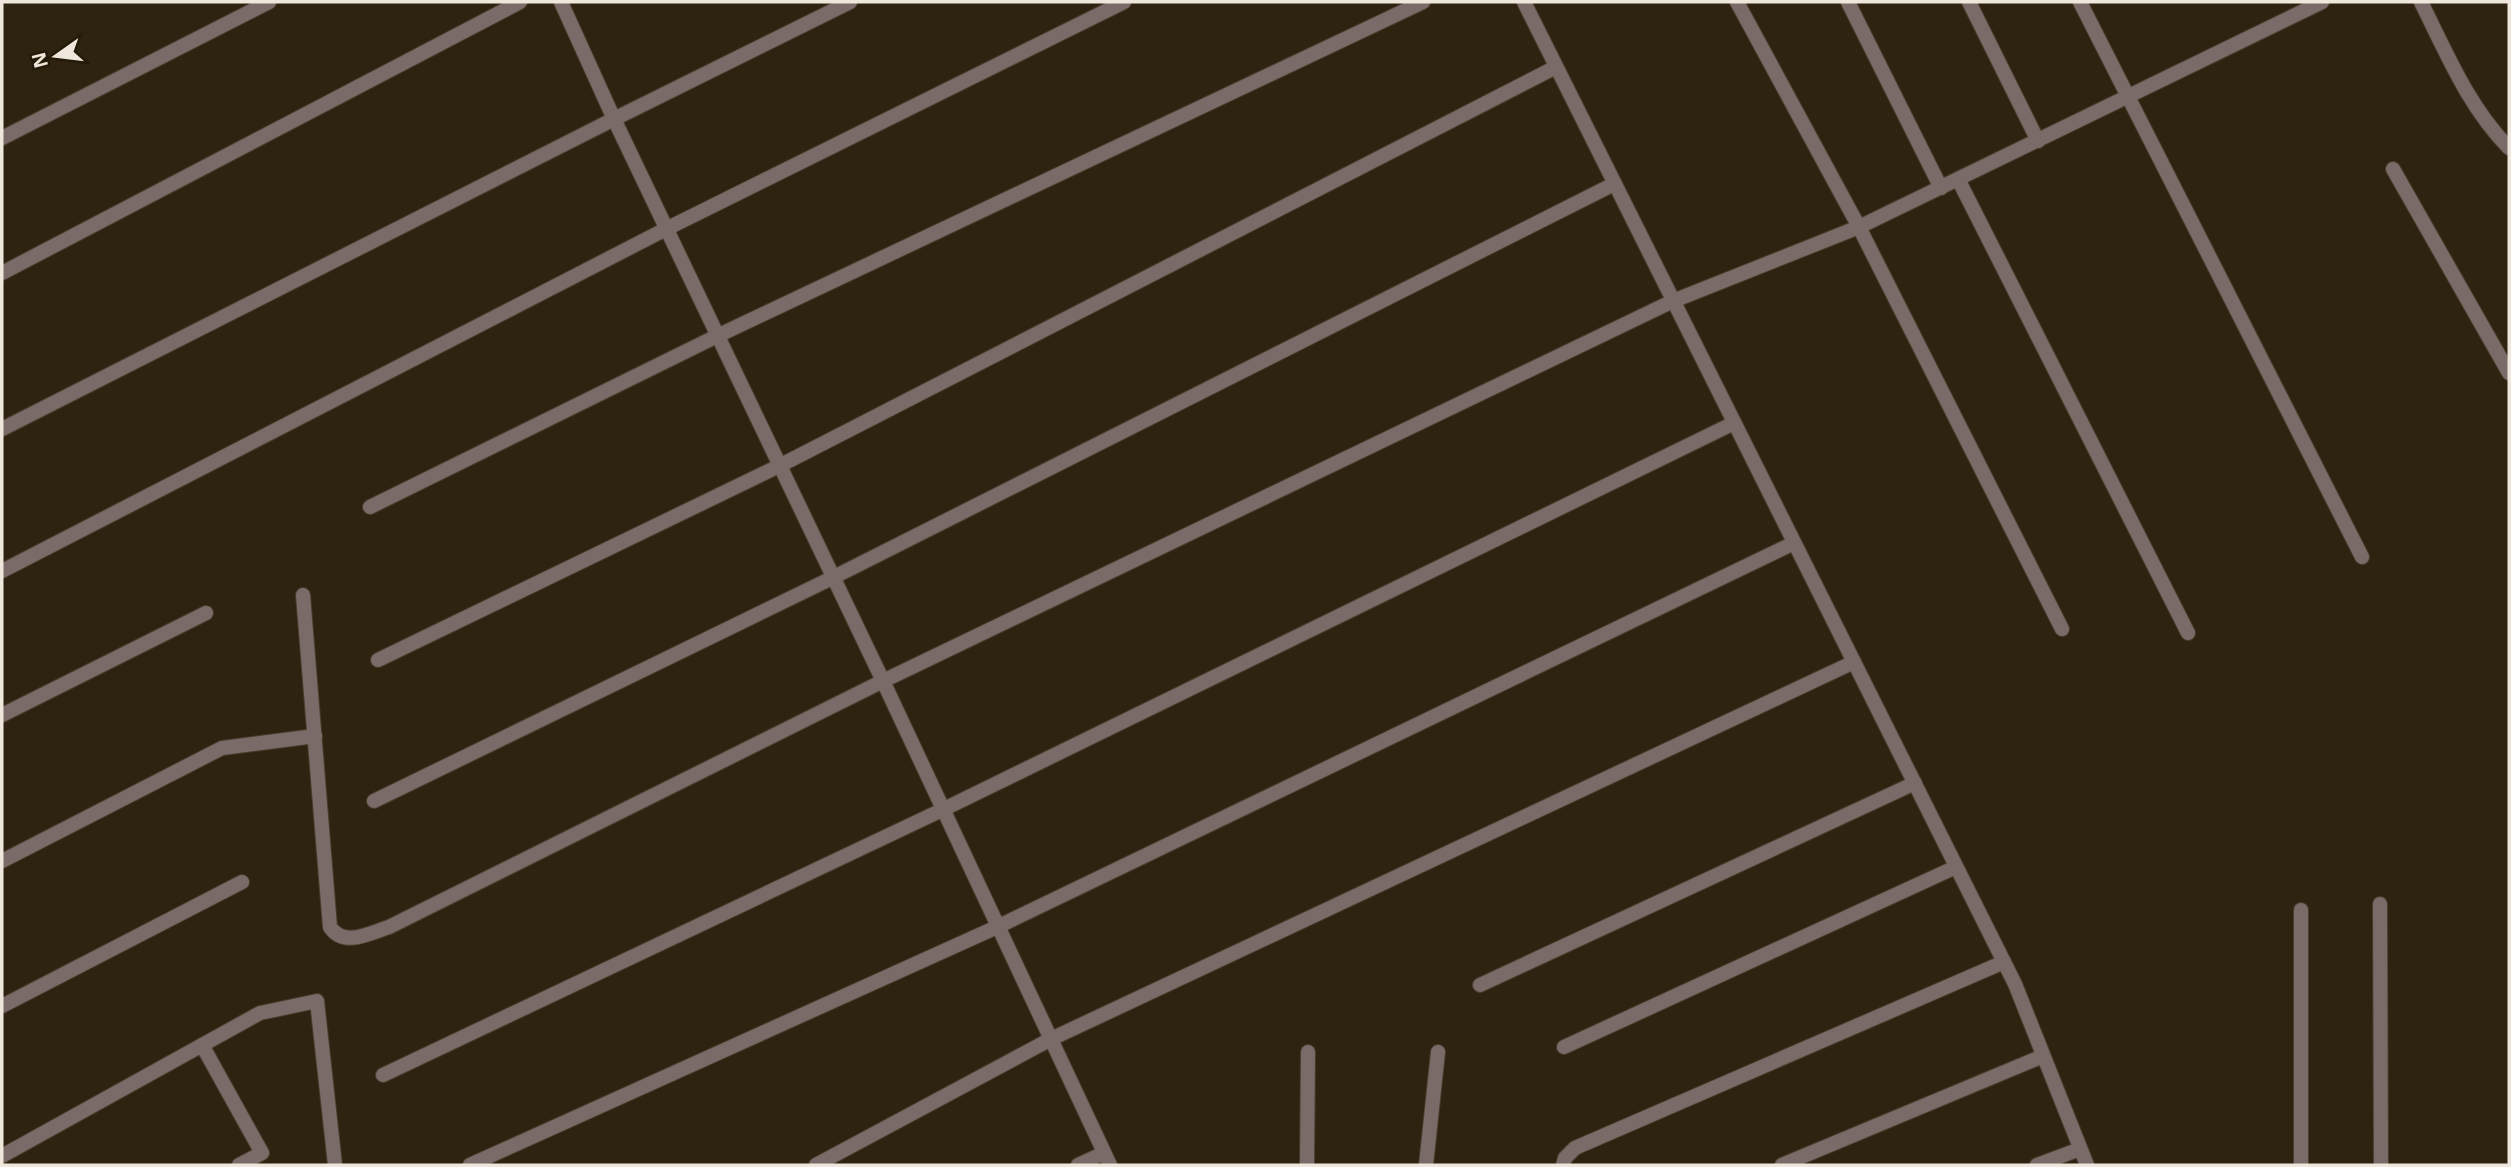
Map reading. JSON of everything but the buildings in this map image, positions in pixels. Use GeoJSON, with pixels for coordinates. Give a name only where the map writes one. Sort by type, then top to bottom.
{"type":"FeatureCollection","features":[{"type":"Feature","properties":{"kind":"street"},"geometry":{"type":"LineString","coordinates":[[2,138],[269,2]]}},
{"type":"Feature","properties":{"kind":"street"},"geometry":{"type":"LineString","coordinates":[[2,273],[520,2]]}},
{"type":"Feature","properties":{"kind":"street"},"geometry":{"type":"LineString","coordinates":[[561,2],[1107,1159],[1078,1165]]}},
{"type":"Feature","properties":{"kind":"street"},"geometry":{"type":"LineString","coordinates":[[2,429],[850,2]]}},
{"type":"Feature","properties":{"kind":"street"},"geometry":{"type":"LineString","coordinates":[[2,571],[666,229],[1124,2]]}},
{"type":"Feature","properties":{"kind":"street"},"geometry":{"type":"LineString","coordinates":[[370,508],[717,336],[1423,2]]}},
{"type":"Feature","properties":{"kind":"street"},"geometry":{"type":"LineString","coordinates":[[1524,2],[2015,984],[2087,1165]]}},
{"type":"Feature","properties":{"kind":"street"},"geometry":{"type":"LineString","coordinates":[[1737,2],[1859,227],[2062,629]]}},
{"type":"Feature","properties":{"kind":"street"},"geometry":{"type":"LineString","coordinates":[[1848,2],[1941,188]]}},
{"type":"Feature","properties":{"kind":"street"},"geometry":{"type":"LineString","coordinates":[[1969,2],[2038,141]]}},
{"type":"Feature","properties":{"kind":"street"},"geometry":{"type":"LineString","coordinates":[[2081,2],[2362,557]]}},
{"type":"Feature","properties":{"kind":"street"},"geometry":{"type":"LineString","coordinates":[[303,595],[330,927],[340,938],[350,939],[389,927],[883,681],[1673,301],[1859,227],[2322,2]]}},
{"type":"Feature","properties":{"kind":"street"},"geometry":{"type":"LineString","coordinates":[[2421,2],[2474,106],[2509,148]]}},
{"type":"Feature","properties":{"kind":"street"},"geometry":{"type":"LineString","coordinates":[[378,660],[779,466],[1556,67]]}},
{"type":"Feature","properties":{"kind":"street"},"geometry":{"type":"LineString","coordinates":[[2393,169],[2509,373]]}},
{"type":"Feature","properties":{"kind":"street"},"geometry":{"type":"LineString","coordinates":[[1958,179],[2188,633]]}},
{"type":"Feature","properties":{"kind":"street"},"geometry":{"type":"LineString","coordinates":[[374,801],[832,578],[1614,184]]}},
{"type":"Feature","properties":{"kind":"street"},"geometry":{"type":"LineString","coordinates":[[383,1075],[942,810],[1734,423]]}},
{"type":"Feature","properties":{"kind":"street"},"geometry":{"type":"LineString","coordinates":[[470,1165],[997,927],[1794,543]]}},
{"type":"Feature","properties":{"kind":"street"},"geometry":{"type":"LineString","coordinates":[[2,715],[206,613]]}},
{"type":"Feature","properties":{"kind":"street"},"geometry":{"type":"LineString","coordinates":[[816,1165],[1051,1039],[1854,662]]}},
{"type":"Feature","properties":{"kind":"street"},"geometry":{"type":"LineString","coordinates":[[2,861],[222,748],[314,736]]}},
{"type":"Feature","properties":{"kind":"street"},"geometry":{"type":"LineString","coordinates":[[1480,985],[1915,783]]}},
{"type":"Feature","properties":{"kind":"street"},"geometry":{"type":"LineString","coordinates":[[1564,1047],[1956,867]]}},
{"type":"Feature","properties":{"kind":"street"},"geometry":{"type":"LineString","coordinates":[[2,1006],[242,882]]}},
{"type":"Feature","properties":{"kind":"street"},"geometry":{"type":"LineString","coordinates":[[2380,904],[2381,1165]]}},
{"type":"Feature","properties":{"kind":"street"},"geometry":{"type":"LineString","coordinates":[[2301,910],[2301,1165]]}},
{"type":"Feature","properties":{"kind":"street"},"geometry":{"type":"LineString","coordinates":[[1563,1165],[1565,1158],[1575,1149],[2004,962]]}},
{"type":"Feature","properties":{"kind":"street"},"geometry":{"type":"LineString","coordinates":[[2,1156],[260,1013],[317,1001],[335,1165]]}},
{"type":"Feature","properties":{"kind":"street"},"geometry":{"type":"LineString","coordinates":[[202,1045],[262,1153],[239,1165]]}},
{"type":"Feature","properties":{"kind":"street"},"geometry":{"type":"LineString","coordinates":[[1307,1165],[1308,1052]]}},
{"type":"Feature","properties":{"kind":"street"},"geometry":{"type":"LineString","coordinates":[[1426,1165],[1438,1052]]}},
{"type":"Feature","properties":{"kind":"street"},"geometry":{"type":"LineString","coordinates":[[1782,1165],[2043,1056]]}},
{"type":"Feature","properties":{"kind":"street"},"geometry":{"type":"LineString","coordinates":[[2037,1165],[2080,1149]]}}]}
